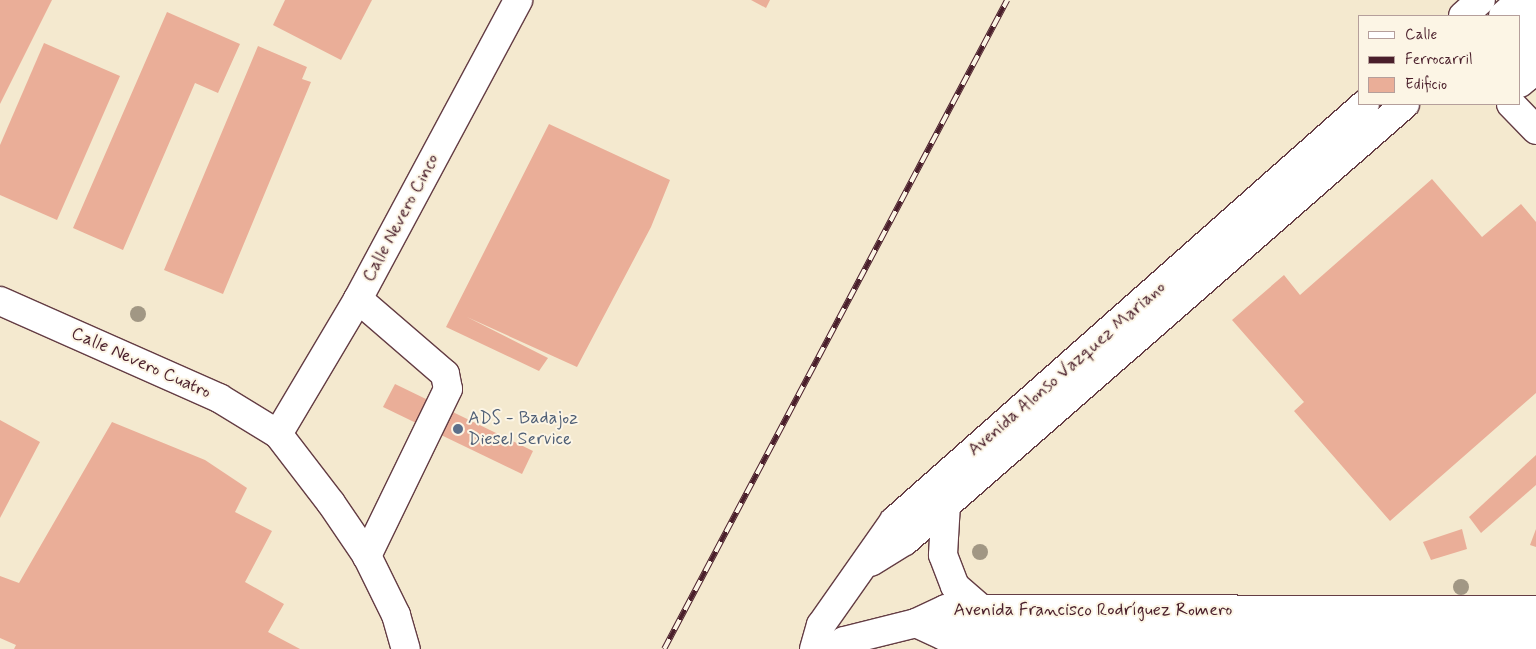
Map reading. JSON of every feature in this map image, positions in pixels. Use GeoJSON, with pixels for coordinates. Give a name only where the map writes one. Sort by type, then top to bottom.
{"type":"FeatureCollection","features":[{"type":"Feature","properties":{"kind":"street","name":"Calle Nevero Cinco"},"geometry":{"type":"LineString","coordinates":[[278,434],[358,299],[518,0]]}},
{"type":"Feature","properties":{"kind":"street"},"geometry":{"type":"LineString","coordinates":[[1521,32],[1526,37],[1526,77]]}},
{"type":"Feature","properties":{"kind":"street","name":"Avenida Alonso Vazquez Mariano"},"geometry":{"type":"LineString","coordinates":[[860,570],[894,520],[1364,105]]}},
{"type":"Feature","properties":{"kind":"street","name":"Avenida Alonso Vazquez Mariano"},"geometry":{"type":"LineString","coordinates":[[860,570],[905,541],[1404,105]]}},
{"type":"Feature","properties":{"kind":"street"},"geometry":{"type":"LineString","coordinates":[[1511,105],[1536,130]]}},
{"type":"Feature","properties":{"kind":"street"},"geometry":{"type":"LineString","coordinates":[[358,299],[446,374],[448,389],[367,556]]}},
{"type":"Feature","properties":{"kind":"street","name":"Calle Nevero Cuatro"},"geometry":{"type":"LineString","coordinates":[[0,301],[219,398],[278,434]]}},
{"type":"Feature","properties":{"kind":"street"},"geometry":{"type":"LineString","coordinates":[[278,434],[331,503],[367,556],[396,615],[406,649]]}},
{"type":"Feature","properties":{"kind":"street"},"geometry":{"type":"LineString","coordinates":[[946,504],[942,555],[955,586],[983,610]]}},
{"type":"Feature","properties":{"kind":"street"},"geometry":{"type":"LineString","coordinates":[[814,649],[821,625],[860,570]]}},
{"type":"Feature","properties":{"kind":"street","name":"Avenida Francisco Rodríguez Romero"},"geometry":{"type":"LineString","coordinates":[[916,623],[946,609],[1536,610]]}},
{"type":"Feature","properties":{"kind":"street"},"geometry":{"type":"LineString","coordinates":[[832,649],[844,641],[916,623]]}},
{"type":"Feature","properties":{"kind":"street","name":"Avenida Francisco Rodríguez Romero"},"geometry":{"type":"LineString","coordinates":[[916,623],[944,636],[1366,642],[1536,635]]}},
{"type":"Feature","properties":{"kind":"building"},"geometry":{"type":"Polygon","coordinates":[[[0,0],[52,0],[0,104],[0,0]]]}},
{"type":"Feature","properties":{"kind":"building"},"geometry":{"type":"Polygon","coordinates":[[[285,0],[372,0],[341,60],[273,25],[285,0]]]}},
{"type":"Feature","properties":{"kind":"building"},"geometry":{"type":"Polygon","coordinates":[[[751,0],[770,0],[766,8],[751,0]]]}},
{"type":"Feature","properties":{"kind":"building"},"geometry":{"type":"Polygon","coordinates":[[[167,12],[240,44],[218,93],[195,83],[123,250],[73,228],[167,12]]]}},
{"type":"Feature","properties":{"kind":"building"},"geometry":{"type":"Polygon","coordinates":[[[44,43],[120,76],[57,220],[0,195],[0,145],[44,43]]]}},
{"type":"Feature","properties":{"kind":"building"},"geometry":{"type":"Polygon","coordinates":[[[258,46],[307,67],[302,79],[311,82],[223,294],[164,270],[258,46]]]}},
{"type":"Feature","properties":{"kind":"building"},"geometry":{"type":"Polygon","coordinates":[[[549,124],[670,180],[651,227],[577,367],[467,317],[548,358],[539,371],[446,327],[549,124]]]}},
{"type":"Feature","properties":{"kind":"building"},"geometry":{"type":"Polygon","coordinates":[[[1432,179],[1482,237],[1521,204],[1536,222],[1536,393],[1390,521],[1294,411],[1304,402],[1232,320],[1284,275],[1300,295],[1432,179]]]}},
{"type":"Feature","properties":{"kind":"building","name":"ADS - Badajoz Diesel Service"},"geometry":{"type":"Polygon","coordinates":[[[395,384],[533,451],[522,474],[383,407],[395,384]]]}},
{"type":"Feature","properties":{"kind":"building"},"geometry":{"type":"Polygon","coordinates":[[[0,420],[40,442],[0,518],[0,420]]]}},
{"type":"Feature","properties":{"kind":"building"},"geometry":{"type":"Polygon","coordinates":[[[112,422],[205,460],[247,488],[235,512],[272,531],[245,582],[284,604],[268,632],[300,649],[14,649],[16,645],[0,638],[0,576],[19,583],[112,422]]]}},
{"type":"Feature","properties":{"kind":"building"},"geometry":{"type":"Polygon","coordinates":[[[1536,455],[1536,485],[1481,533],[1469,517],[1536,455]]]}},
{"type":"Feature","properties":{"kind":"building"},"geometry":{"type":"Polygon","coordinates":[[[1462,529],[1467,549],[1431,560],[1423,542],[1462,529]]]}},
{"type":"Feature","properties":{"kind":"building"},"geometry":{"type":"Polygon","coordinates":[[[1536,529],[1536,547],[1530,545],[1536,529]]]}},
{"type":"Feature","properties":{"kind":"railway"},"geometry":{"type":"LineString","coordinates":[[664,649],[1007,0]]}},
{"type":"Feature","properties":{"kind":"place","name":"ADS - Badajoz Diesel Service"},"geometry":{"type":"Point","coordinates":[458,429]}}]}
